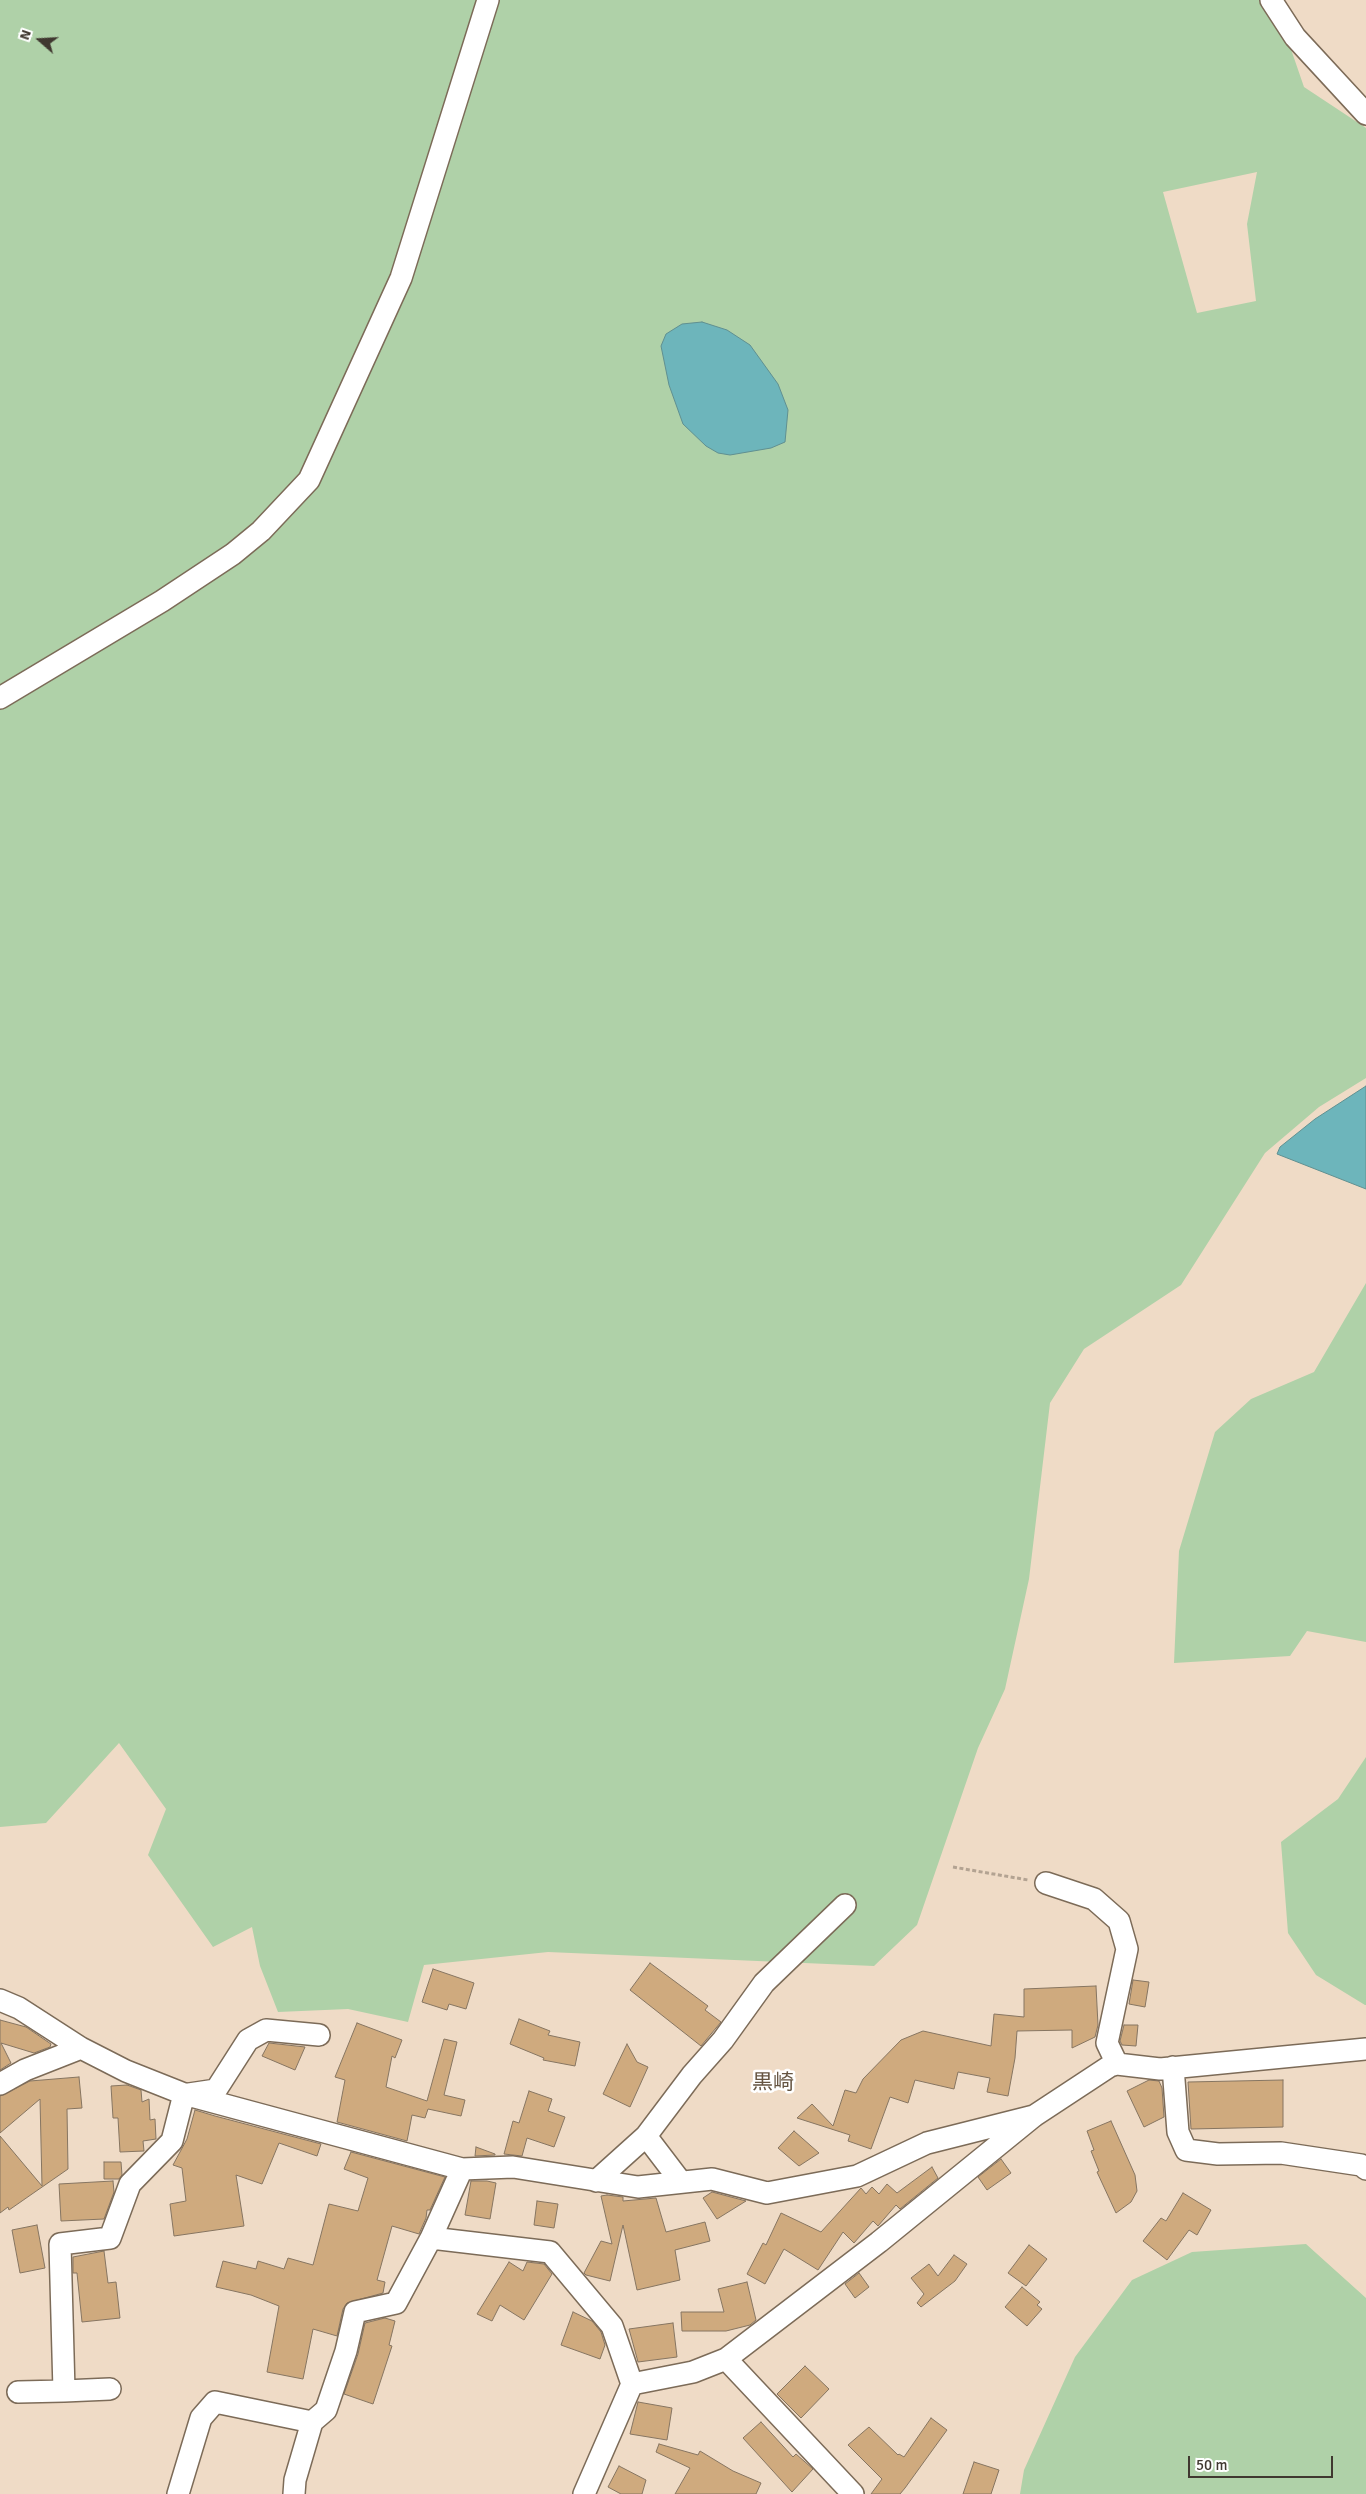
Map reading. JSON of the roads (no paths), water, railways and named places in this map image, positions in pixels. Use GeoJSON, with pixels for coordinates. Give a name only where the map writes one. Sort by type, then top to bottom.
{"type":"FeatureCollection","features":[{"type":"Feature","properties":{"kind":"street"},"geometry":{"type":"LineString","coordinates":[[0,698],[162,601],[233,554],[261,531],[309,480],[401,278],[488,0]]}},
{"type":"Feature","properties":{"kind":"street"},"geometry":{"type":"LineString","coordinates":[[1271,0],[1295,37],[1366,114]]}},
{"type":"Feature","properties":{"kind":"street"},"geometry":{"type":"LineString","coordinates":[[1046,1883],[1094,1899],[1119,1921],[1127,1949],[1107,2043],[1118,2064]]}},
{"type":"Feature","properties":{"kind":"street"},"geometry":{"type":"LineString","coordinates":[[596,2181],[646,2136],[692,2075],[723,2040],[764,1983],[845,1905]]}},
{"type":"Feature","properties":{"kind":"street"},"geometry":{"type":"LineString","coordinates":[[0,2000],[18,2008],[81,2048],[126,2071],[184,2094],[462,2169],[513,2167],[638,2187],[712,2179],[767,2192],[858,2176],[927,2143],[1034,2116]]}},
{"type":"Feature","properties":{"kind":"street"},"geometry":{"type":"LineString","coordinates":[[184,2094],[216,2090],[248,2040],[266,2030],[319,2035]]}},
{"type":"Feature","properties":{"kind":"street"},"geometry":{"type":"LineString","coordinates":[[0,2084],[25,2070],[81,2048]]}},
{"type":"Feature","properties":{"kind":"street"},"geometry":{"type":"LineString","coordinates":[[632,2384],[693,2372],[726,2359],[879,2242],[1034,2116],[1110,2066],[1118,2064],[1160,2069],[1366,2049]]}},
{"type":"Feature","properties":{"kind":"street"},"geometry":{"type":"LineString","coordinates":[[1173,2067],[1178,2132],[1186,2150],[1218,2154],[1281,2153],[1361,2166],[1366,2169]]}},
{"type":"Feature","properties":{"kind":"street"},"geometry":{"type":"LineString","coordinates":[[64,2391],[60,2244],[110,2238],[130,2184],[172,2141],[184,2094]]}},
{"type":"Feature","properties":{"kind":"street"},"geometry":{"type":"LineString","coordinates":[[646,2136],[681,2182]]}},
{"type":"Feature","properties":{"kind":"street"},"geometry":{"type":"LineString","coordinates":[[294,2494],[295,2480],[312,2422],[326,2410],[346,2351],[355,2312],[396,2303],[431,2238],[462,2169]]}},
{"type":"Feature","properties":{"kind":"street"},"geometry":{"type":"LineString","coordinates":[[431,2238],[550,2252],[612,2326],[632,2384],[584,2494]]}},
{"type":"Feature","properties":{"kind":"street"},"geometry":{"type":"LineString","coordinates":[[726,2359],[852,2494]]}},
{"type":"Feature","properties":{"kind":"street"},"geometry":{"type":"LineString","coordinates":[[18,2392],[110,2389]]}},
{"type":"Feature","properties":{"kind":"street"},"geometry":{"type":"LineString","coordinates":[[178,2494],[201,2418],[215,2402],[312,2422]]}},
{"type":"Feature","properties":{"kind":"water"},"geometry":{"type":"Polygon","coordinates":[[[702,322],[727,330],[750,345],[778,384],[788,410],[785,442],[771,448],[730,455],[718,453],[706,446],[683,424],[669,385],[661,346],[666,334],[682,324],[702,322]]]}},
{"type":"Feature","properties":{"kind":"water"},"geometry":{"type":"Polygon","coordinates":[[[1366,1086],[1366,1189],[1277,1154],[1280,1147],[1315,1119],[1366,1086]]]}},
{"type":"Feature","properties":{"kind":"district","name":"黒崎"},"geometry":{"type":"Point","coordinates":[773,2083]}}]}
